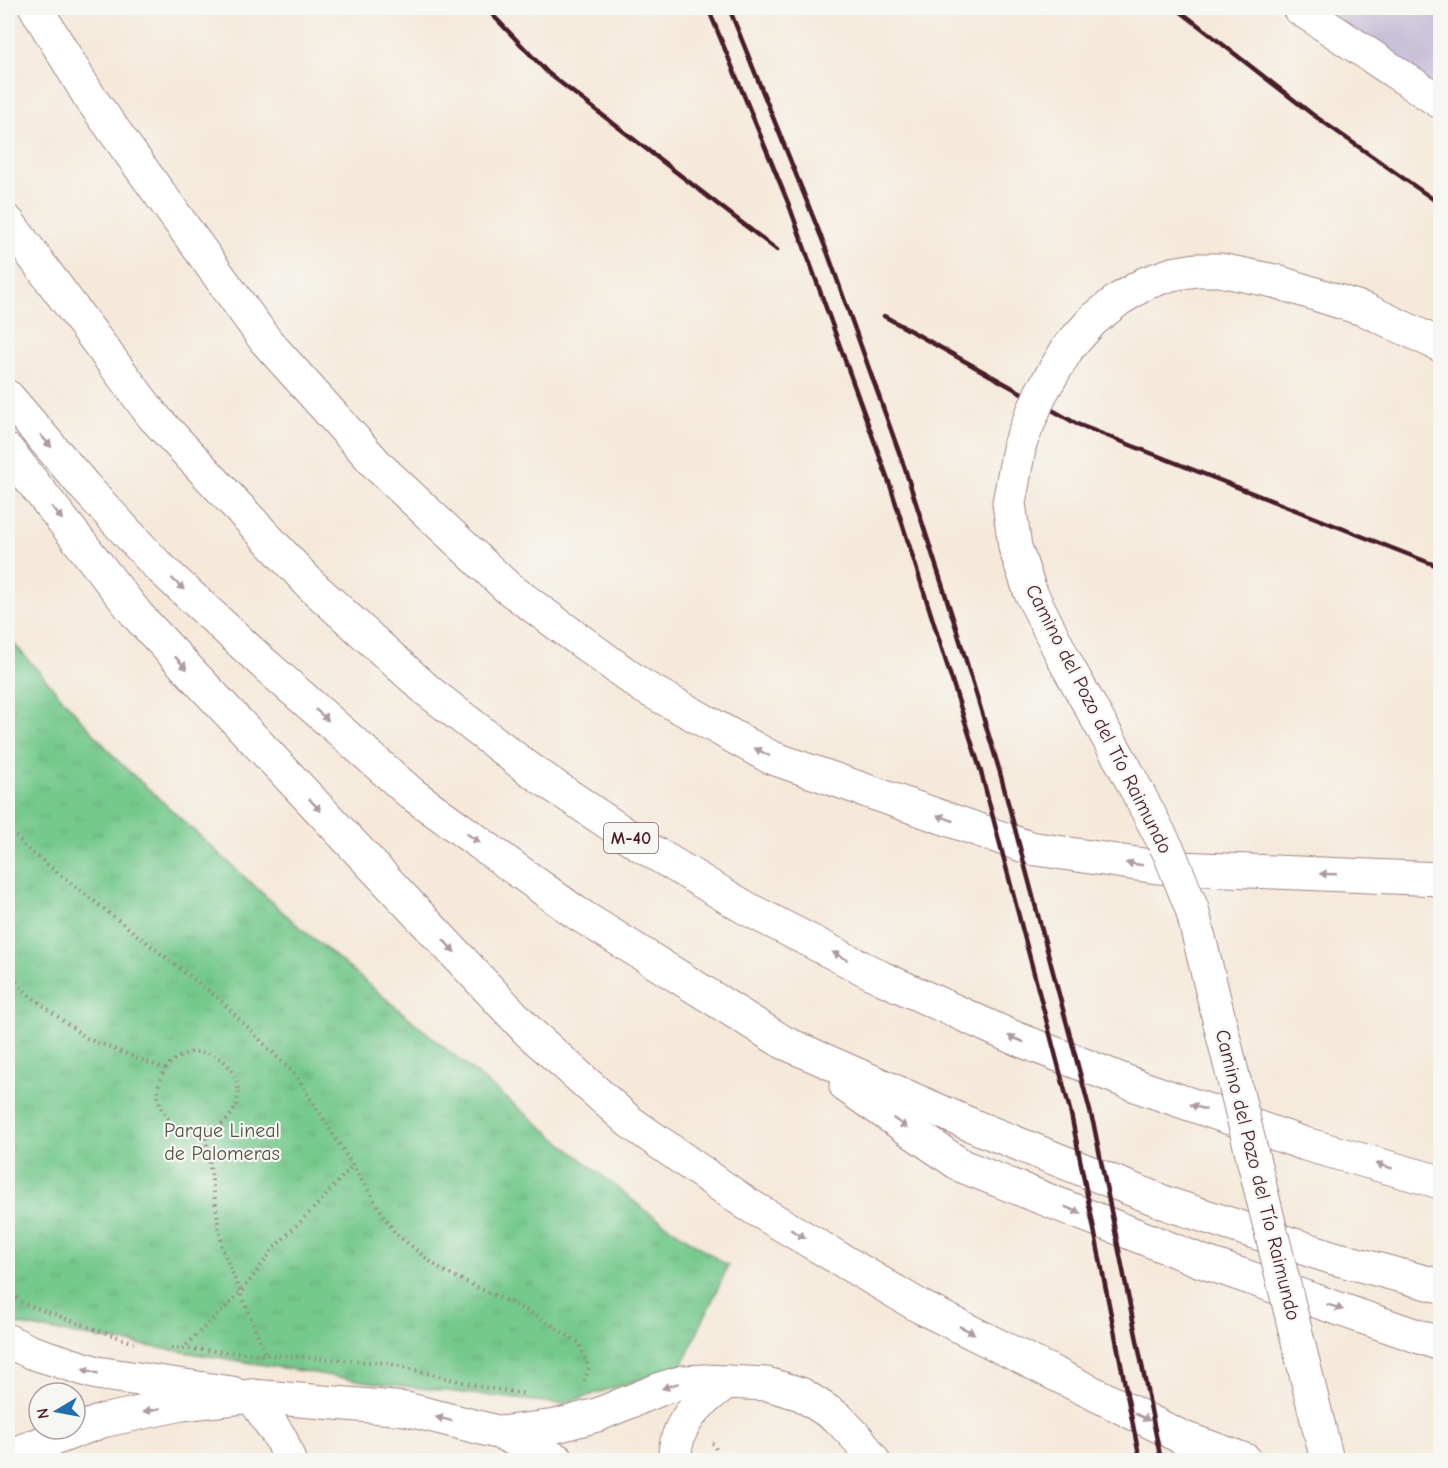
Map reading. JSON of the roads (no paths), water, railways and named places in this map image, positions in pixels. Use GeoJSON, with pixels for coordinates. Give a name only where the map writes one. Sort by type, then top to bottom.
{"type":"FeatureCollection","features":[{"type":"Feature","properties":{"kind":"main road"},"geometry":{"type":"LineString","coordinates":[[36,8],[88,96],[266,341],[379,467],[507,587],[642,686],[770,757],[1030,848],[1157,867],[1440,879]]}},
{"type":"Feature","properties":{"kind":"main road"},"geometry":{"type":"LineString","coordinates":[[1299,8],[1440,102]]}},
{"type":"Feature","properties":{"kind":"main road","name":"M-40"},"geometry":{"type":"LineString","coordinates":[[8,222],[153,416],[311,585],[428,691],[525,766],[631,838],[746,908],[882,978],[1010,1036],[1143,1088],[1305,1144],[1440,1182]]}},
{"type":"Feature","properties":{"kind":"main road","name":"Camino del Pozo del Tío Raimundo"},"geometry":{"type":"LineString","coordinates":[[1327,1461],[1192,909],[1169,852],[1062,655],[1030,591],[1015,546],[1009,503],[1020,443],[1041,393],[1068,348],[1093,320],[1118,300],[1146,283],[1172,274],[1196,270],[1220,270],[1274,281],[1366,310],[1440,345]]}},
{"type":"Feature","properties":{"kind":"main road"},"geometry":{"type":"LineString","coordinates":[[8,397],[85,487],[156,564],[262,662],[412,794],[575,912],[783,1042],[962,1166],[1201,1261],[1440,1344]]}},
{"type":"Feature","properties":{"kind":"main road"},"geometry":{"type":"LineString","coordinates":[[8,451],[138,616],[529,1032],[630,1122],[747,1204],[921,1307],[1181,1437],[1245,1461]]}},
{"type":"Feature","properties":{"kind":"main road"},"geometry":{"type":"LineString","coordinates":[[783,1042],[976,1127],[1172,1205],[1334,1258],[1440,1286]]}},
{"type":"Feature","properties":{"kind":"main road"},"geometry":{"type":"LineString","coordinates":[[8,1341],[31,1352],[97,1373],[252,1396],[406,1409],[501,1432],[557,1461]]}},
{"type":"Feature","properties":{"kind":"main road"},"geometry":{"type":"LineString","coordinates":[[501,1432],[556,1426],[597,1415],[683,1382],[767,1384],[801,1394],[838,1418],[859,1440],[873,1461]]}},
{"type":"Feature","properties":{"kind":"main road"},"geometry":{"type":"LineString","coordinates":[[675,1461],[675,1449],[680,1430],[690,1413],[704,1399],[728,1382]]}},
{"type":"Feature","properties":{"kind":"main road"},"geometry":{"type":"LineString","coordinates":[[8,1456],[102,1422],[182,1404],[252,1396]]}},
{"type":"Feature","properties":{"kind":"main road"},"geometry":{"type":"LineString","coordinates":[[252,1396],[281,1439],[289,1461]]}},
{"type":"Feature","properties":{"kind":"railway"},"geometry":{"type":"LineString","coordinates":[[486,8],[548,73],[777,250]]}},
{"type":"Feature","properties":{"kind":"railway"},"geometry":{"type":"LineString","coordinates":[[708,8],[789,205],[890,485],[981,772],[1071,1114],[1140,1460]]}},
{"type":"Feature","properties":{"kind":"railway"},"geometry":{"type":"LineString","coordinates":[[729,8],[828,254],[905,469],[999,769],[1094,1126],[1161,1460]]}},
{"type":"Feature","properties":{"kind":"railway"},"geometry":{"type":"LineString","coordinates":[[1176,8],[1312,114],[1440,204]]}},
{"type":"Feature","properties":{"kind":"railway"},"geometry":{"type":"LineString","coordinates":[[884,316],[1077,424],[1440,567]]}},
{"type":"Feature","properties":{"kind":"park label","name":"Parque Lineal de Palomeras"},"geometry":{"type":"Point","coordinates":[222,1142]}}]}
